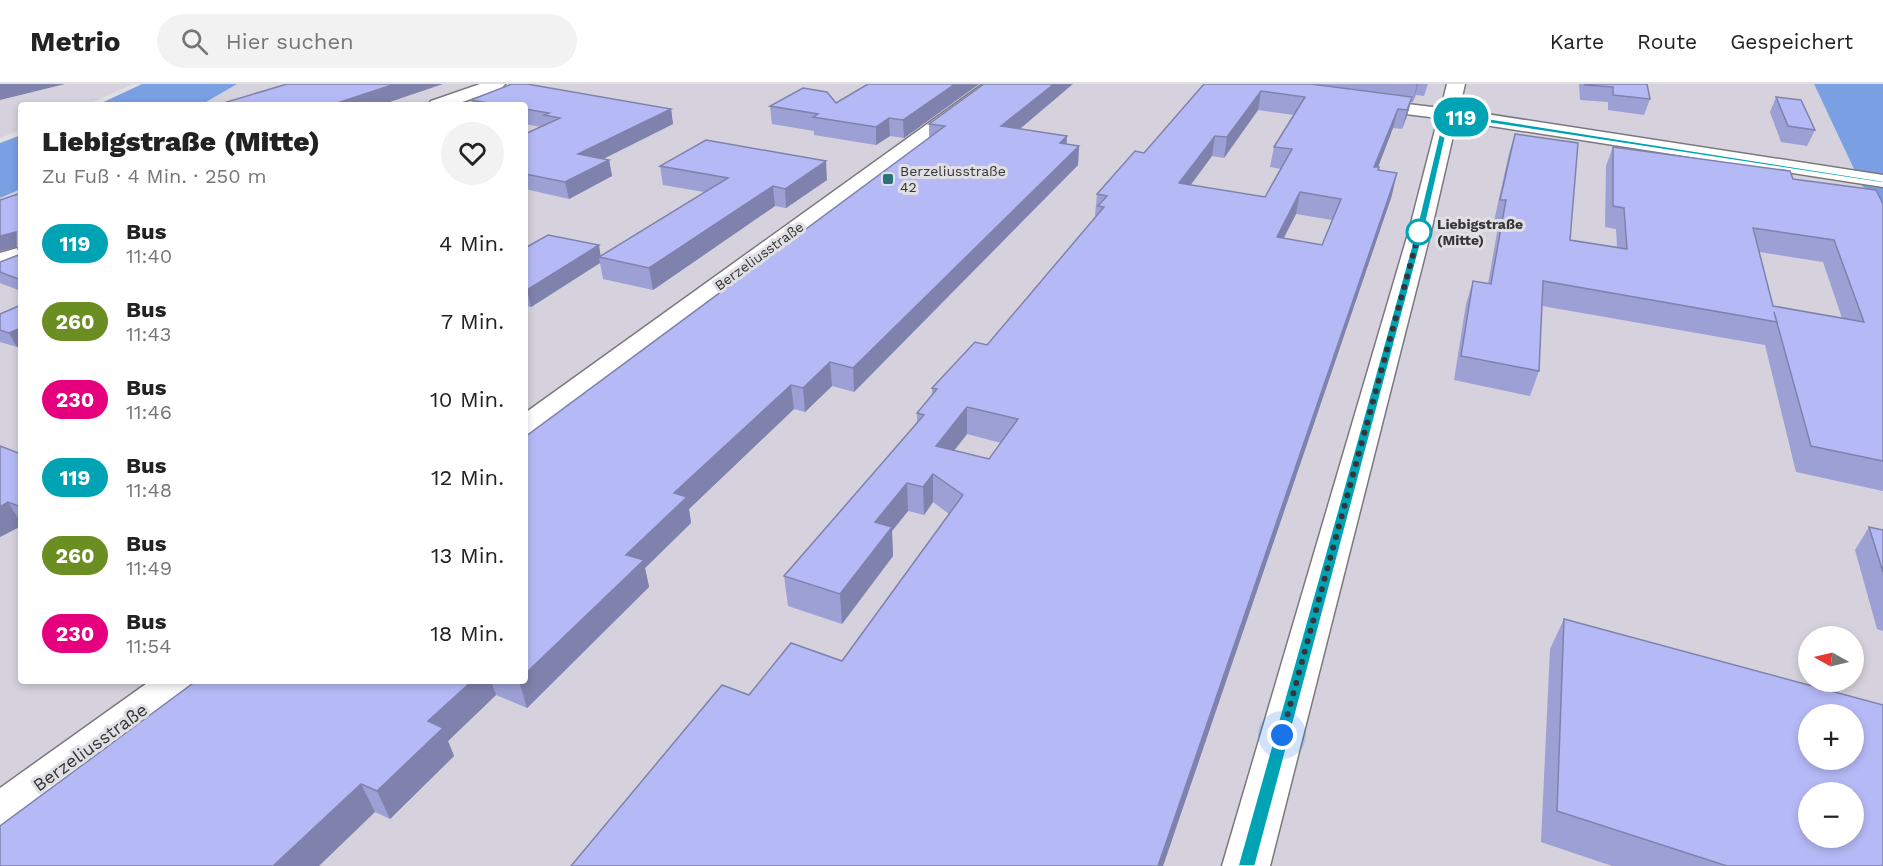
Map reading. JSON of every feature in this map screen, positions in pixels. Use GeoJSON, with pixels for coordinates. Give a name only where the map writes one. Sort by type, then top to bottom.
{"type":"FeatureCollection","features":[{"type":"Feature","properties":{"kind":"street"},"geometry":{"type":"LineString","coordinates":[[445,102],[496,84]]}},
{"type":"Feature","properties":{"kind":"street","name":"Berzeliusstraße"},"geometry":{"type":"LineString","coordinates":[[528,426],[994,84]]}},
{"type":"Feature","properties":{"kind":"street"},"geometry":{"type":"LineString","coordinates":[[1348,99],[1451,99],[1822,172],[1883,181]]}},
{"type":"Feature","properties":{"kind":"street"},"geometry":{"type":"LineString","coordinates":[[1246,866],[1421,227],[1451,99]]}},
{"type":"Feature","properties":{"kind":"street"},"geometry":{"type":"LineString","coordinates":[[0,261],[18,255]]}},
{"type":"Feature","properties":{"kind":"street","name":"Berzeliusstraße"},"geometry":{"type":"LineString","coordinates":[[0,813],[176,684]]}},
{"type":"Feature","properties":{"kind":"shaded area"},"geometry":{"type":"Polygon","coordinates":[[[0,84],[133,84],[93,102],[18,102],[18,131],[0,138],[0,84]]]}},
{"type":"Feature","properties":{"kind":"shaded area"},"geometry":{"type":"Polygon","coordinates":[[[237,84],[1814,84],[1862,186],[1882,201],[1883,866],[0,866],[0,198],[18,190],[18,684],[528,684],[528,102],[206,102],[237,84]]]}},
{"type":"Feature","properties":{"kind":"water"},"geometry":{"type":"Polygon","coordinates":[[[142,84],[237,84],[206,102],[103,102],[142,84]]]}},
{"type":"Feature","properties":{"kind":"water"},"geometry":{"type":"Polygon","coordinates":[[[1814,84],[1883,84],[1883,207],[1878,197],[1862,186],[1814,84]]]}},
{"type":"Feature","properties":{"kind":"water"},"geometry":{"type":"Polygon","coordinates":[[[18,136],[18,190],[0,198],[0,143],[18,136]]]}},
{"type":"Feature","properties":{"kind":"building"},"geometry":{"type":"Polygon","coordinates":[[[287,84],[395,84],[340,102],[227,102],[287,84]]]}},
{"type":"Feature","properties":{"kind":"building"},"geometry":{"type":"Polygon","coordinates":[[[512,84],[527,84],[671,109],[578,154],[609,160],[565,182],[528,175],[528,133],[560,118],[544,115],[549,113],[528,110],[528,102],[471,100],[512,84]]]}},
{"type":"Feature","properties":{"kind":"building"},"geometry":{"type":"Polygon","coordinates":[[[868,84],[955,84],[903,120],[889,118],[876,127],[813,117],[818,114],[770,106],[803,88],[827,92],[836,103],[868,84]]]}},
{"type":"Feature","properties":{"kind":"building"},"geometry":{"type":"Polygon","coordinates":[[[984,84],[1054,84],[1001,126],[1067,136],[1060,143],[1079,146],[853,368],[830,362],[803,388],[791,385],[674,493],[687,497],[626,555],[644,560],[528,671],[528,435],[945,126],[929,124],[984,84]]]}},
{"type":"Feature","properties":{"kind":"building"},"geometry":{"type":"Polygon","coordinates":[[[1204,84],[1311,84],[1412,97],[1407,110],[1398,109],[1374,167],[1379,167],[1378,170],[1397,173],[1158,866],[571,866],[722,685],[749,695],[791,643],[842,661],[963,495],[933,474],[923,487],[907,483],[875,522],[892,527],[840,594],[784,576],[924,415],[917,413],[937,389],[932,388],[975,342],[987,345],[1104,207],[1098,206],[1107,196],[1097,194],[1135,151],[1144,153],[1204,84]],[[1261,91],[1227,137],[1215,136],[1179,183],[1265,197],[1292,149],[1274,147],[1305,97],[1261,91]],[[1300,192],[1277,237],[1322,245],[1341,199],[1300,192]],[[967,407],[936,446],[989,459],[1018,419],[967,407]]]}},
{"type":"Feature","properties":{"kind":"building"},"geometry":{"type":"Polygon","coordinates":[[[1585,84],[1647,84],[1650,99],[1613,95],[1613,87],[1585,84]]]}},
{"type":"Feature","properties":{"kind":"building"},"geometry":{"type":"Polygon","coordinates":[[[1776,97],[1801,100],[1815,130],[1788,126],[1776,97]]]}},
{"type":"Feature","properties":{"kind":"building"},"geometry":{"type":"Polygon","coordinates":[[[1515,134],[1578,143],[1570,240],[1627,249],[1624,208],[1613,206],[1613,147],[1790,171],[1793,179],[1876,190],[1883,204],[1883,461],[1811,446],[1777,322],[1543,281],[1539,371],[1461,356],[1473,281],[1491,284],[1506,200],[1500,200],[1515,134]],[[1753,228],[1773,306],[1864,322],[1834,240],[1753,228]]]}},
{"type":"Feature","properties":{"kind":"building"},"geometry":{"type":"Polygon","coordinates":[[[706,140],[826,161],[785,189],[773,186],[649,268],[599,257],[728,178],[660,166],[706,140]]]}},
{"type":"Feature","properties":{"kind":"building"},"geometry":{"type":"Polygon","coordinates":[[[18,194],[18,248],[16,247],[16,232],[0,236],[0,200],[18,194]]]}},
{"type":"Feature","properties":{"kind":"building"},"geometry":{"type":"Polygon","coordinates":[[[548,235],[599,245],[528,289],[528,246],[548,235]]]}},
{"type":"Feature","properties":{"kind":"building"},"geometry":{"type":"Polygon","coordinates":[[[18,255],[18,279],[0,272],[0,262],[18,255]]]}},
{"type":"Feature","properties":{"kind":"building"},"geometry":{"type":"Polygon","coordinates":[[[18,306],[18,329],[9,333],[0,330],[0,314],[18,306]]]}},
{"type":"Feature","properties":{"kind":"building"},"geometry":{"type":"Polygon","coordinates":[[[0,446],[18,453],[18,506],[8,502],[0,507],[0,446]]]}},
{"type":"Feature","properties":{"kind":"building"},"geometry":{"type":"Polygon","coordinates":[[[1869,527],[1883,530],[1883,572],[1869,527]]]}},
{"type":"Feature","properties":{"kind":"building"},"geometry":{"type":"Polygon","coordinates":[[[1564,619],[1798,682],[1798,692],[1835,692],[1883,705],[1883,866],[1727,866],[1557,811],[1564,619]]]}},
{"type":"Feature","properties":{"kind":"building"},"geometry":{"type":"Polygon","coordinates":[[[192,684],[469,684],[428,721],[443,728],[377,791],[361,784],[273,866],[0,866],[0,826],[192,684]]]}},
{"type":"Feature","properties":{"kind":"bus line","name":"119"},"geometry":{"type":"LineString","coordinates":[[1246,866],[1421,227],[1447,114],[1883,181]]}},
{"type":"Feature","properties":{"kind":"place","name":"Berzeliusstraße 42"},"geometry":{"type":"Point","coordinates":[888,179]}},
{"type":"Feature","properties":{"kind":"place","name":"Liebigstraße (Mitte)"},"geometry":{"type":"Point","coordinates":[1419,232]}},
{"type":"Feature","properties":{"kind":"route"},"geometry":{"type":"LineString","coordinates":[[1282,735],[1420,229],[1419,232]]}}]}
